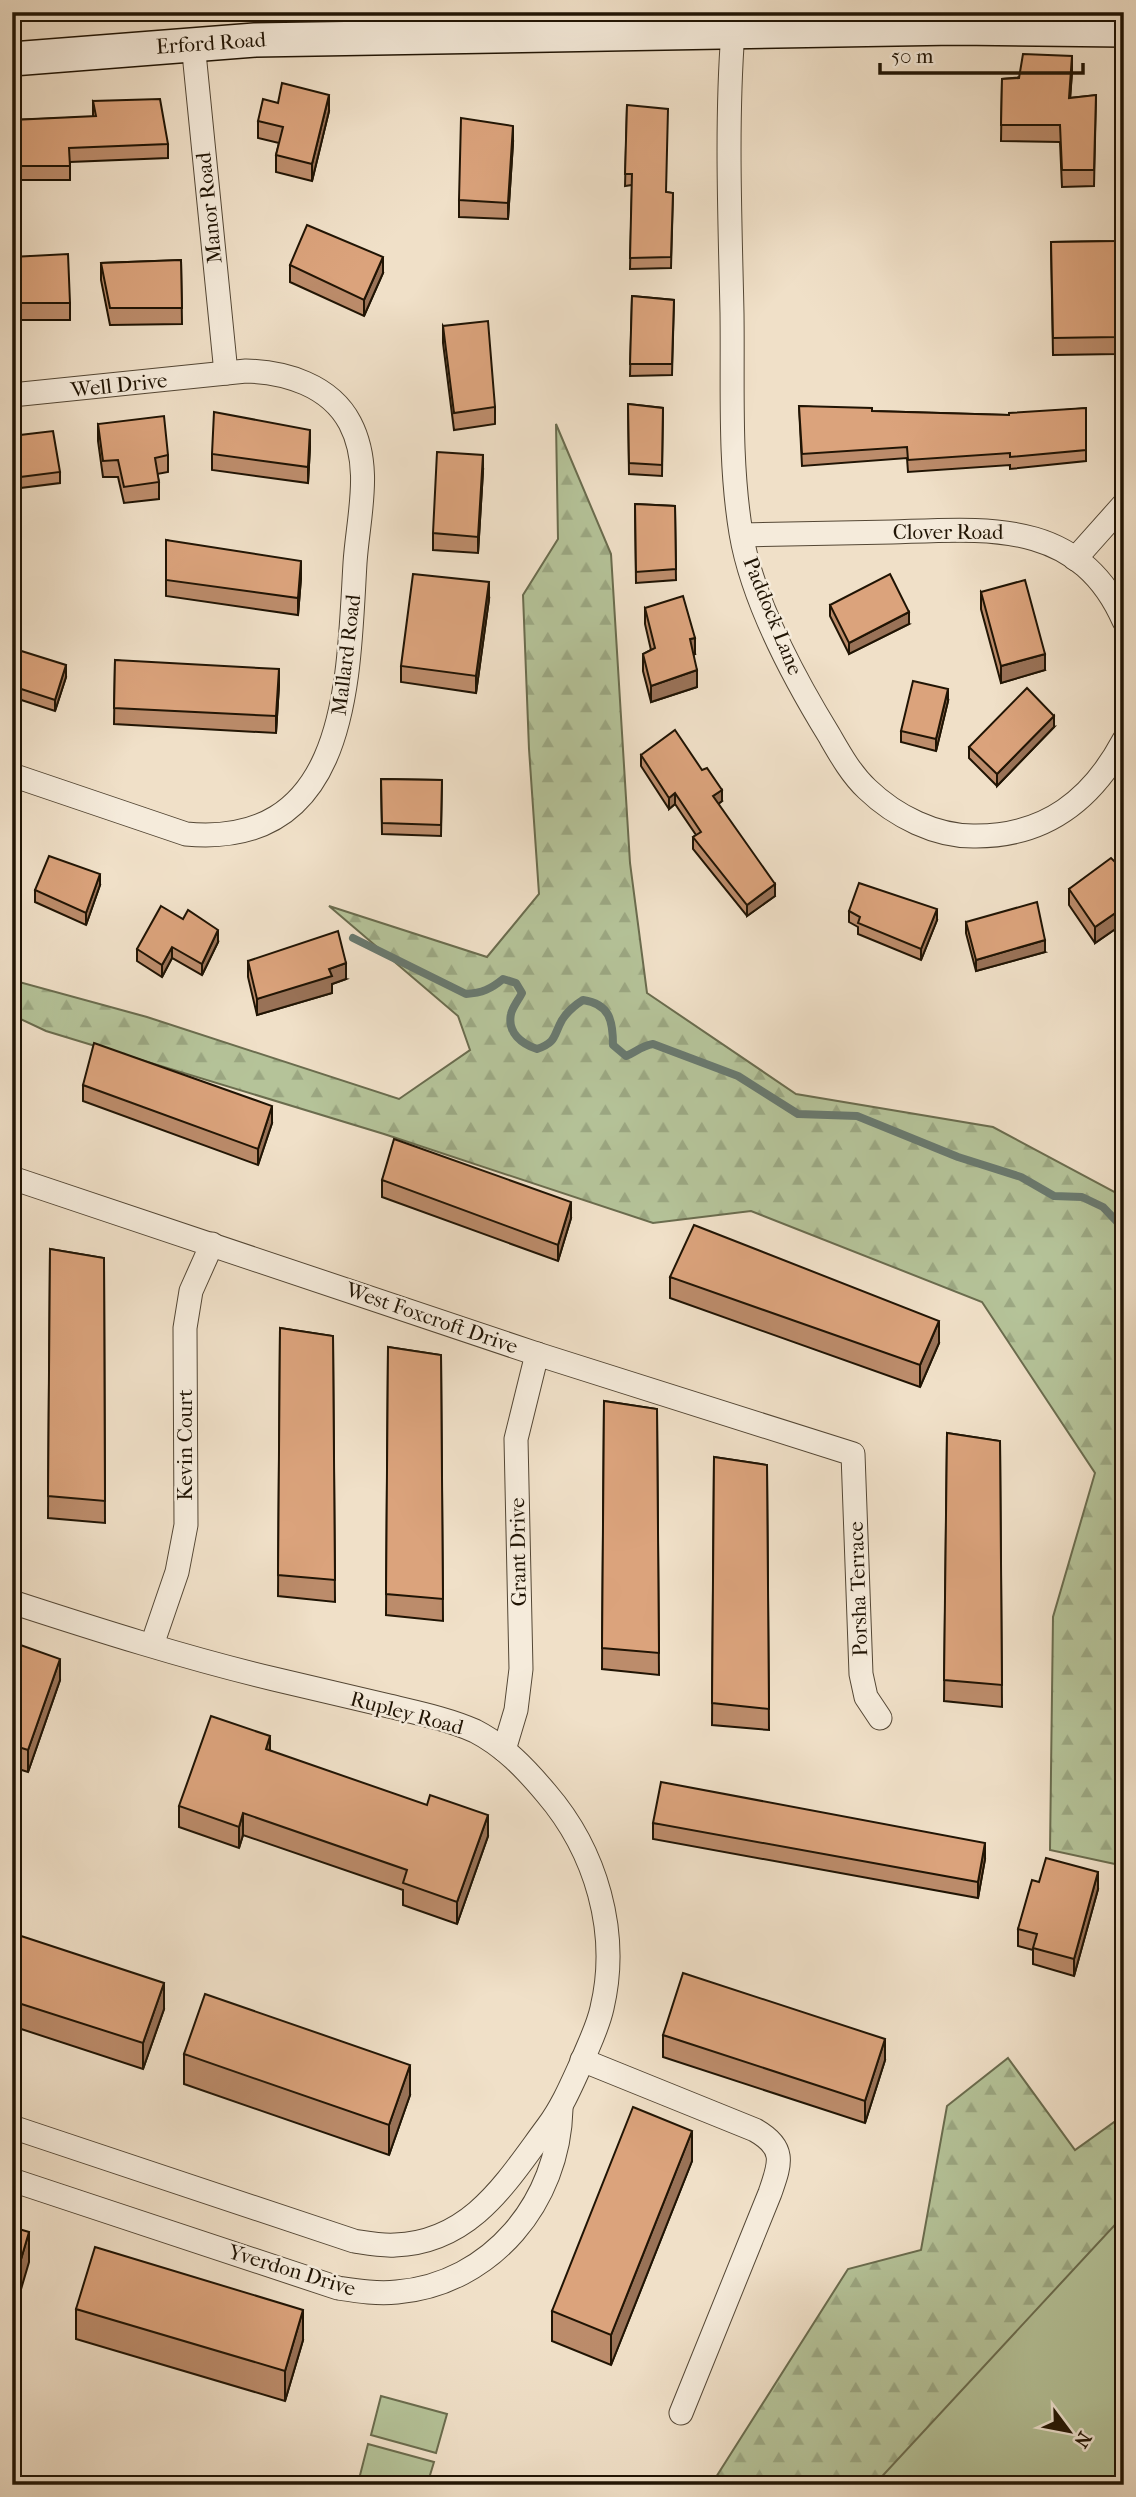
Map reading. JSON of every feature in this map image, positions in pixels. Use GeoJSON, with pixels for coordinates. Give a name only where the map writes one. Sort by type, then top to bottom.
{"type":"FeatureCollection","features":[{"type":"Feature","properties":{"kind":"street","name":"Erford Road"},"geometry":{"type":"LineString","coordinates":[[12,59],[372,25],[585,36],[721,25],[1124,30]]}},
{"type":"Feature","properties":{"kind":"street","name":"Paddock Lane"},"geometry":{"type":"LineString","coordinates":[[721,25],[730,66],[735,475],[742,536],[762,602],[809,703],[851,771],[891,809],[938,831],[971,836],[1022,831],[1054,818],[1094,787],[1110,766],[1124,740]]}},
{"type":"Feature","properties":{"kind":"street","name":"Manor Road"},"geometry":{"type":"LineString","coordinates":[[193,43],[226,373]]}},
{"type":"Feature","properties":{"kind":"street","name":"Mallard Road"},"geometry":{"type":"LineString","coordinates":[[12,775],[186,834],[208,836],[234,834],[264,824],[288,810],[303,796],[320,771],[334,741],[340,716],[351,635],[357,536],[363,493],[363,472],[356,438],[349,421],[333,402],[320,391],[297,379],[271,371],[226,373]]}},
{"type":"Feature","properties":{"kind":"street","name":"Well Drive"},"geometry":{"type":"LineString","coordinates":[[12,395],[226,373]]}},
{"type":"Feature","properties":{"kind":"street"},"geometry":{"type":"LineString","coordinates":[[1124,504],[1075,559],[1095,576],[1111,596],[1124,621]]}},
{"type":"Feature","properties":{"kind":"street","name":"Clover Road"},"geometry":{"type":"LineString","coordinates":[[742,536],[984,529],[1027,536],[1060,549],[1075,559]]}},
{"type":"Feature","properties":{"kind":"street","name":"West Foxcroft Drive"},"geometry":{"type":"LineString","coordinates":[[12,1178],[537,1354],[853,1454]]}},
{"type":"Feature","properties":{"kind":"street","name":"Kevin Court"},"geometry":{"type":"LineString","coordinates":[[152,1645],[177,1572],[186,1525],[185,1328],[191,1291],[212,1244]]}},
{"type":"Feature","properties":{"kind":"street","name":"Grant Drive"},"geometry":{"type":"LineString","coordinates":[[504,1750],[516,1710],[521,1669],[516,1439],[537,1354]]}},
{"type":"Feature","properties":{"kind":"street","name":"Porsha Terrace"},"geometry":{"type":"LineString","coordinates":[[853,1454],[861,1674],[866,1697],[880,1718]]}},
{"type":"Feature","properties":{"kind":"street","name":"Rupley Road"},"geometry":{"type":"LineString","coordinates":[[12,1602],[270,1678],[438,1717],[474,1731],[504,1750],[524,1767],[562,1812],[581,1845],[596,1880],[607,1927],[607,1978],[602,2011],[582,2060]]}},
{"type":"Feature","properties":{"kind":"street"},"geometry":{"type":"LineString","coordinates":[[582,2060],[755,2130],[767,2136],[775,2145],[779,2156],[779,2168],[681,2413]]}},
{"type":"Feature","properties":{"kind":"street","name":"Yverdon Drive"},"geometry":{"type":"LineString","coordinates":[[12,2127],[354,2241],[393,2245],[435,2237],[465,2223],[501,2189],[561,2109],[582,2060]]}},
{"type":"Feature","properties":{"kind":"street","name":"Yverdon Drive"},"geometry":{"type":"LineString","coordinates":[[12,2180],[338,2288],[366,2293],[400,2292],[437,2283],[471,2268],[500,2246],[519,2227],[540,2197],[554,2163],[561,2109]]}},
{"type":"Feature","properties":{"kind":"green space"},"geometry":{"type":"Polygon","coordinates":[[[556,424],[611,554],[630,863],[647,993],[796,1094],[993,1127],[1124,1197],[1124,1866],[1050,1850],[1053,1617],[1095,1473],[982,1302],[751,1211],[653,1223],[384,1134],[46,1031],[12,1015],[12,980],[147,1017],[399,1099],[470,1050],[458,1016],[329,906],[487,957],[539,894],[529,749],[523,595],[558,539],[556,424]]]}},
{"type":"Feature","properties":{"kind":"green space"},"geometry":{"type":"Polygon","coordinates":[[[1008,2058],[1075,2150],[1124,2115],[1124,2275],[914,2485],[711,2485],[848,2269],[921,2250],[947,2106],[1008,2058]]]}},
{"type":"Feature","properties":{"kind":"green space"},"geometry":{"type":"Polygon","coordinates":[[[1124,2215],[1124,2485],[874,2485],[1124,2215]]]}},
{"type":"Feature","properties":{"kind":"green space"},"geometry":{"type":"Polygon","coordinates":[[[381,2396],[447,2414],[436,2453],[371,2435],[381,2396]]]}},
{"type":"Feature","properties":{"kind":"green space"},"geometry":{"type":"Polygon","coordinates":[[[368,2444],[434,2462],[427,2485],[358,2483],[368,2444]]]}},
{"type":"Feature","properties":{"kind":"building"},"geometry":{"type":"Polygon","coordinates":[[[1023,54],[1072,56],[1069,98],[1096,95],[1094,170],[1062,170],[1060,125],[1001,125],[1002,79],[1019,78],[1023,54]]]}},
{"type":"Feature","properties":{"kind":"building"},"geometry":{"type":"Polygon","coordinates":[[[282,83],[329,95],[312,164],[276,155],[283,127],[258,121],[263,99],[278,103],[282,83]]]}},
{"type":"Feature","properties":{"kind":"building"},"geometry":{"type":"Polygon","coordinates":[[[160,99],[168,144],[69,148],[70,166],[12,166],[12,120],[96,116],[93,101],[160,99]]]}},
{"type":"Feature","properties":{"kind":"building"},"geometry":{"type":"Polygon","coordinates":[[[627,105],[668,109],[666,192],[673,193],[671,257],[630,258],[632,174],[625,174],[627,105]]]}},
{"type":"Feature","properties":{"kind":"building"},"geometry":{"type":"Polygon","coordinates":[[[461,118],[513,126],[508,203],[459,200],[461,118]]]}},
{"type":"Feature","properties":{"kind":"building"},"geometry":{"type":"Polygon","coordinates":[[[307,225],[383,257],[364,300],[290,265],[307,225]]]}},
{"type":"Feature","properties":{"kind":"building"},"geometry":{"type":"Polygon","coordinates":[[[1124,231],[1124,266],[1119,266],[1117,337],[1053,338],[1051,242],[1116,241],[1116,232],[1124,231]]]}},
{"type":"Feature","properties":{"kind":"building"},"geometry":{"type":"Polygon","coordinates":[[[68,254],[70,303],[12,303],[12,257],[68,254]]]}},
{"type":"Feature","properties":{"kind":"building"},"geometry":{"type":"Polygon","coordinates":[[[181,260],[182,308],[110,308],[101,263],[181,260]]]}},
{"type":"Feature","properties":{"kind":"building"},"geometry":{"type":"Polygon","coordinates":[[[632,296],[674,300],[672,364],[630,364],[632,296]]]}},
{"type":"Feature","properties":{"kind":"building"},"geometry":{"type":"Polygon","coordinates":[[[488,321],[495,407],[454,413],[443,326],[488,321]]]}},
{"type":"Feature","properties":{"kind":"building"},"geometry":{"type":"Polygon","coordinates":[[[628,404],[663,408],[662,465],[629,463],[628,404]]]}},
{"type":"Feature","properties":{"kind":"building"},"geometry":{"type":"Polygon","coordinates":[[[799,406],[1009,415],[1086,408],[1086,450],[1010,457],[1010,453],[908,460],[907,447],[802,454],[799,406]]]}},
{"type":"Feature","properties":{"kind":"building"},"geometry":{"type":"Polygon","coordinates":[[[214,412],[310,430],[308,467],[212,454],[214,412]]]}},
{"type":"Feature","properties":{"kind":"building"},"geometry":{"type":"Polygon","coordinates":[[[164,416],[168,455],[155,458],[159,482],[124,487],[118,460],[103,461],[98,424],[164,416]]]}},
{"type":"Feature","properties":{"kind":"building"},"geometry":{"type":"Polygon","coordinates":[[[53,431],[60,472],[12,478],[12,436],[53,431]]]}},
{"type":"Feature","properties":{"kind":"building"},"geometry":{"type":"Polygon","coordinates":[[[437,452],[483,455],[478,537],[433,533],[437,452]]]}},
{"type":"Feature","properties":{"kind":"building"},"geometry":{"type":"Polygon","coordinates":[[[635,504],[675,506],[676,569],[636,572],[635,504]]]}},
{"type":"Feature","properties":{"kind":"building"},"geometry":{"type":"Polygon","coordinates":[[[166,540],[301,561],[298,598],[166,580],[166,540]]]}},
{"type":"Feature","properties":{"kind":"building"},"geometry":{"type":"Polygon","coordinates":[[[413,574],[489,582],[476,676],[401,666],[413,574]]]}},
{"type":"Feature","properties":{"kind":"building"},"geometry":{"type":"Polygon","coordinates":[[[890,574],[909,612],[849,643],[830,605],[890,574]]]}},
{"type":"Feature","properties":{"kind":"building"},"geometry":{"type":"Polygon","coordinates":[[[1025,580],[1045,654],[1001,666],[981,592],[1025,580]]]}},
{"type":"Feature","properties":{"kind":"building"},"geometry":{"type":"Polygon","coordinates":[[[683,596],[695,638],[690,639],[697,670],[651,686],[643,654],[655,648],[645,608],[683,596]]]}},
{"type":"Feature","properties":{"kind":"building"},"geometry":{"type":"Polygon","coordinates":[[[15,649],[66,665],[55,700],[12,686],[12,659],[15,649]]]}},
{"type":"Feature","properties":{"kind":"building"},"geometry":{"type":"Polygon","coordinates":[[[115,660],[279,669],[276,716],[114,708],[115,660]]]}},
{"type":"Feature","properties":{"kind":"building"},"geometry":{"type":"Polygon","coordinates":[[[913,681],[948,689],[936,739],[901,731],[913,681]]]}},
{"type":"Feature","properties":{"kind":"building"},"geometry":{"type":"Polygon","coordinates":[[[1027,688],[1054,716],[997,774],[969,747],[1027,688]]]}},
{"type":"Feature","properties":{"kind":"building"},"geometry":{"type":"Polygon","coordinates":[[[675,730],[702,770],[707,768],[722,790],[713,796],[775,884],[747,905],[693,837],[701,832],[675,793],[669,798],[641,755],[675,730]]]}},
{"type":"Feature","properties":{"kind":"building"},"geometry":{"type":"Polygon","coordinates":[[[381,779],[442,780],[441,825],[382,823],[381,779]]]}},
{"type":"Feature","properties":{"kind":"building"},"geometry":{"type":"Polygon","coordinates":[[[49,856],[100,874],[86,913],[35,890],[49,856]]]}},
{"type":"Feature","properties":{"kind":"building"},"geometry":{"type":"Polygon","coordinates":[[[1124,856],[1124,907],[1095,927],[1069,889],[1111,858],[1115,862],[1124,856]]]}},
{"type":"Feature","properties":{"kind":"building"},"geometry":{"type":"Polygon","coordinates":[[[859,883],[937,909],[921,949],[858,923],[860,917],[849,911],[859,883]]]}},
{"type":"Feature","properties":{"kind":"building"},"geometry":{"type":"Polygon","coordinates":[[[1037,902],[1045,940],[976,960],[966,922],[1037,902]]]}},
{"type":"Feature","properties":{"kind":"building"},"geometry":{"type":"Polygon","coordinates":[[[161,906],[183,919],[188,910],[218,930],[202,964],[172,947],[162,965],[137,949],[161,906]]]}},
{"type":"Feature","properties":{"kind":"building"},"geometry":{"type":"Polygon","coordinates":[[[338,931],[346,963],[329,969],[332,976],[257,999],[248,961],[338,931]]]}},
{"type":"Feature","properties":{"kind":"building"},"geometry":{"type":"Polygon","coordinates":[[[94,1043],[272,1106],[258,1149],[83,1085],[94,1043]]]}},
{"type":"Feature","properties":{"kind":"building"},"geometry":{"type":"Polygon","coordinates":[[[394,1139],[571,1202],[558,1245],[382,1180],[394,1139]]]}},
{"type":"Feature","properties":{"kind":"building"},"geometry":{"type":"Polygon","coordinates":[[[694,1225],[939,1321],[920,1365],[670,1277],[694,1225]]]}},
{"type":"Feature","properties":{"kind":"building"},"geometry":{"type":"Polygon","coordinates":[[[50,1249],[104,1258],[105,1501],[48,1496],[50,1249]]]}},
{"type":"Feature","properties":{"kind":"building"},"geometry":{"type":"Polygon","coordinates":[[[280,1328],[333,1336],[335,1580],[278,1575],[280,1328]]]}},
{"type":"Feature","properties":{"kind":"building"},"geometry":{"type":"Polygon","coordinates":[[[388,1347],[441,1355],[443,1599],[386,1594],[388,1347]]]}},
{"type":"Feature","properties":{"kind":"building"},"geometry":{"type":"Polygon","coordinates":[[[604,1401],[657,1409],[659,1653],[602,1648],[604,1401]]]}},
{"type":"Feature","properties":{"kind":"building"},"geometry":{"type":"Polygon","coordinates":[[[947,1433],[1000,1441],[1002,1685],[944,1680],[947,1433]]]}},
{"type":"Feature","properties":{"kind":"building"},"geometry":{"type":"Polygon","coordinates":[[[714,1457],[767,1465],[769,1709],[712,1703],[714,1457]]]}},
{"type":"Feature","properties":{"kind":"building"},"geometry":{"type":"Polygon","coordinates":[[[12,1642],[60,1659],[28,1750],[12,1745],[12,1642]]]}},
{"type":"Feature","properties":{"kind":"building"},"geometry":{"type":"Polygon","coordinates":[[[211,1716],[270,1736],[266,1749],[427,1805],[430,1795],[488,1815],[457,1902],[403,1883],[407,1870],[243,1813],[239,1827],[179,1806],[211,1716]]]}},
{"type":"Feature","properties":{"kind":"building"},"geometry":{"type":"Polygon","coordinates":[[[661,1782],[985,1843],[978,1882],[653,1823],[661,1782]]]}},
{"type":"Feature","properties":{"kind":"building"},"geometry":{"type":"Polygon","coordinates":[[[1046,1858],[1098,1872],[1074,1959],[1033,1948],[1037,1934],[1018,1929],[1032,1880],[1039,1882],[1046,1858]]]}},
{"type":"Feature","properties":{"kind":"building"},"geometry":{"type":"Polygon","coordinates":[[[12,1933],[164,1983],[143,2043],[12,2001],[12,1933]]]}},
{"type":"Feature","properties":{"kind":"building"},"geometry":{"type":"Polygon","coordinates":[[[683,1973],[885,2039],[865,2101],[663,2035],[683,1973]]]}},
{"type":"Feature","properties":{"kind":"building"},"geometry":{"type":"Polygon","coordinates":[[[205,1994],[410,2065],[389,2125],[184,2054],[205,1994]]]}},
{"type":"Feature","properties":{"kind":"building"},"geometry":{"type":"Polygon","coordinates":[[[633,2107],[692,2131],[611,2335],[552,2311],[633,2107]]]}},
{"type":"Feature","properties":{"kind":"building"},"geometry":{"type":"Polygon","coordinates":[[[12,2227],[29,2232],[12,2290],[12,2227]]]}},
{"type":"Feature","properties":{"kind":"building"},"geometry":{"type":"Polygon","coordinates":[[[95,2247],[303,2310],[285,2371],[76,2309],[95,2247]]]}},
{"type":"Feature","properties":{"kind":"waterway"},"geometry":{"type":"LineString","coordinates":[[353,938],[466,994],[486,990],[503,979],[516,983],[522,993],[512,1012],[511,1027],[521,1041],[537,1049],[554,1038],[562,1020],[574,1006],[583,1000],[592,1002],[608,1015],[613,1045],[626,1056],[653,1044],[738,1076],[798,1114],[857,1116],[958,1157],[1021,1177],[1054,1196],[1082,1197],[1103,1207],[1124,1229]]}}]}
